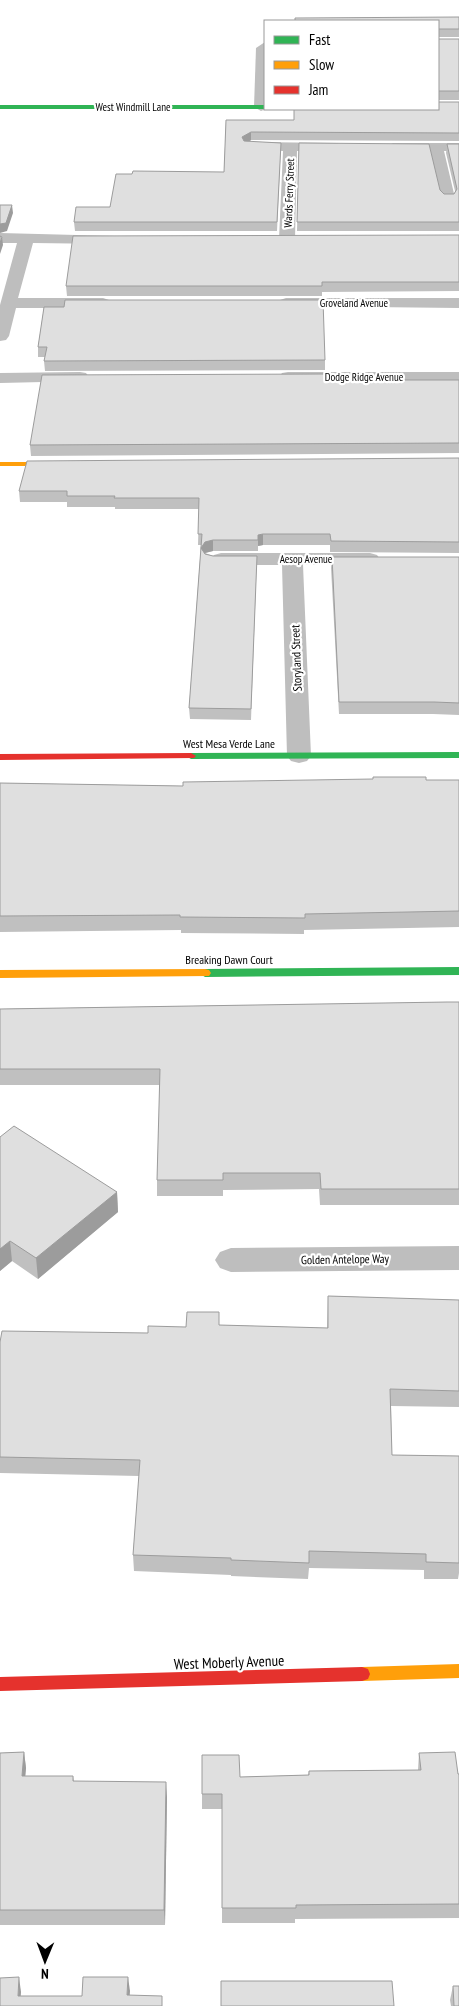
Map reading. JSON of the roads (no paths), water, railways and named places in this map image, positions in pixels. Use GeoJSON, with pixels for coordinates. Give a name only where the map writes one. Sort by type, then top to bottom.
{"type":"FeatureCollection","features":[{"type":"Feature","properties":{"kind":"street"},"geometry":{"type":"LineString","coordinates":[[263,107],[262,48],[264,47]]}},
{"type":"Feature","properties":{"kind":"street","name":"West Windmill Lane"},"geometry":{"type":"LineString","coordinates":[[0,107],[263,107]]}},
{"type":"Feature","properties":{"kind":"street"},"geometry":{"type":"LineString","coordinates":[[251,146],[349,147]]}},
{"type":"Feature","properties":{"kind":"street","name":"Wards Ferry Street"},"geometry":{"type":"LineString","coordinates":[[287,239],[290,147]]}},
{"type":"Feature","properties":{"kind":"street"},"geometry":{"type":"LineString","coordinates":[[378,147],[459,147]]}},
{"type":"Feature","properties":{"kind":"street"},"geometry":{"type":"LineString","coordinates":[[436,147],[448,198]]}},
{"type":"Feature","properties":{"kind":"street"},"geometry":{"type":"LineString","coordinates":[[0,238],[123,238]]}},
{"type":"Feature","properties":{"kind":"street"},"geometry":{"type":"LineString","coordinates":[[0,336],[26,238]]}},
{"type":"Feature","properties":{"kind":"street"},"geometry":{"type":"LineString","coordinates":[[268,239],[306,238]]}},
{"type":"Feature","properties":{"kind":"street"},"geometry":{"type":"LineString","coordinates":[[9,303],[116,303]]}},
{"type":"Feature","properties":{"kind":"street","name":"Groveland Avenue"},"geometry":{"type":"LineString","coordinates":[[273,303],[459,303]]}},
{"type":"Feature","properties":{"kind":"street"},"geometry":{"type":"LineString","coordinates":[[0,378],[100,377]]}},
{"type":"Feature","properties":{"kind":"street","name":"Dodge Ridge Avenue"},"geometry":{"type":"LineString","coordinates":[[269,377],[459,377]]}},
{"type":"Feature","properties":{"kind":"street"},"geometry":{"type":"LineString","coordinates":[[0,464],[70,464]]}},
{"type":"Feature","properties":{"kind":"street","name":"Aesop Avenue"},"geometry":{"type":"LineString","coordinates":[[213,559],[390,560]]}},
{"type":"Feature","properties":{"kind":"street","name":"Storyland Street"},"geometry":{"type":"LineString","coordinates":[[292,559],[299,756]]}},
{"type":"Feature","properties":{"kind":"street","name":"West Mesa Verde Lane"},"geometry":{"type":"LineString","coordinates":[[0,757],[459,755]]}},
{"type":"Feature","properties":{"kind":"street","name":"Breaking Dawn Court"},"geometry":{"type":"LineString","coordinates":[[0,974],[459,971]]}},
{"type":"Feature","properties":{"kind":"street","name":"Golden Antelope Way"},"geometry":{"type":"LineString","coordinates":[[231,1260],[459,1258]]}},
{"type":"Feature","properties":{"kind":"street","name":"West Moberly Avenue"},"geometry":{"type":"LineString","coordinates":[[0,1684],[459,1671]]}}]}
